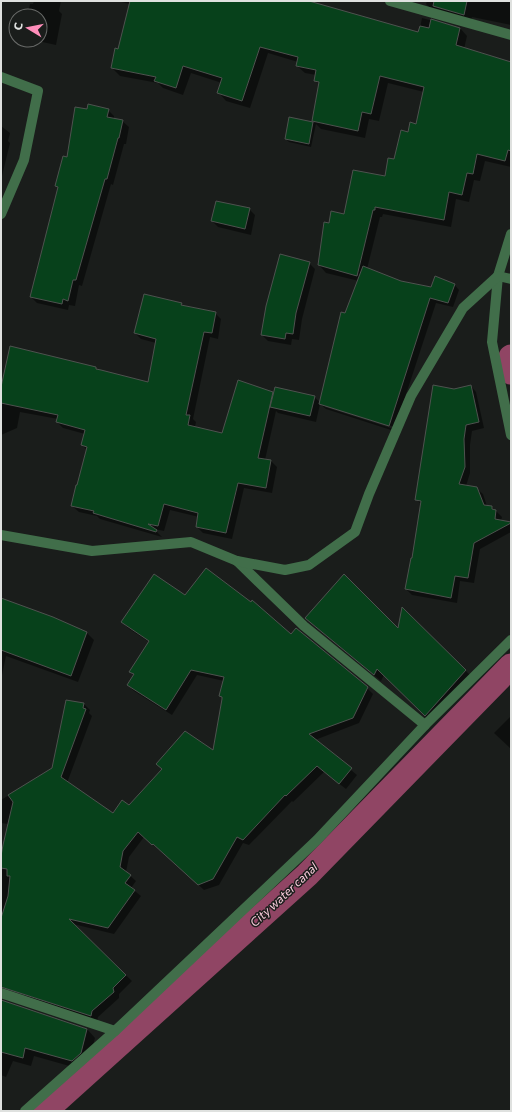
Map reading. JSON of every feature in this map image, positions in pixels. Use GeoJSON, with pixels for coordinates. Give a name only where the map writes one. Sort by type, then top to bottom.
{"type":"FeatureCollection","features":[{"type":"Feature","properties":{"kind":"street"},"geometry":{"type":"LineString","coordinates":[[390,1],[511,35]]}},
{"type":"Feature","properties":{"kind":"street"},"geometry":{"type":"LineString","coordinates":[[1,76],[38,91],[24,160],[1,214]]}},
{"type":"Feature","properties":{"kind":"street"},"geometry":{"type":"LineString","coordinates":[[511,234],[498,276],[492,342],[511,435]]}},
{"type":"Feature","properties":{"kind":"street"},"geometry":{"type":"LineString","coordinates":[[498,276],[511,279]]}},
{"type":"Feature","properties":{"kind":"street"},"geometry":{"type":"LineString","coordinates":[[1,535],[92,551],[191,542],[238,561],[285,570],[309,565],[355,532],[369,494],[411,396],[463,308],[498,276]]}},
{"type":"Feature","properties":{"kind":"street"},"geometry":{"type":"LineString","coordinates":[[238,561],[304,626],[425,725]]}},
{"type":"Feature","properties":{"kind":"street"},"geometry":{"type":"LineString","coordinates":[[25,1111],[115,1031],[318,840],[425,725],[511,640]]}},
{"type":"Feature","properties":{"kind":"street"},"geometry":{"type":"LineString","coordinates":[[1,993],[115,1031]]}},
{"type":"Feature","properties":{"kind":"building"},"geometry":{"type":"Polygon","coordinates":[[[130,1],[309,1],[418,32],[420,26],[429,28],[431,19],[460,28],[456,45],[511,62],[511,151],[508,150],[505,161],[477,154],[473,174],[467,173],[462,195],[449,192],[444,220],[375,207],[357,276],[318,265],[324,222],[329,223],[331,211],[344,214],[353,170],[385,176],[388,158],[394,159],[401,130],[408,132],[410,122],[416,124],[424,87],[380,76],[371,114],[362,112],[358,131],[312,121],[319,82],[314,81],[316,70],[296,66],[298,57],[260,47],[242,101],[217,93],[222,78],[183,66],[176,88],[154,81],[156,77],[111,68],[115,48],[118,49],[130,1]]]}},
{"type":"Feature","properties":{"kind":"building"},"geometry":{"type":"Polygon","coordinates":[[[434,1],[467,1],[464,15],[433,6],[434,1]]]}},
{"type":"Feature","properties":{"kind":"building"},"geometry":{"type":"Polygon","coordinates":[[[88,104],[109,109],[107,117],[123,120],[107,179],[105,179],[76,280],[73,280],[68,301],[63,299],[62,304],[30,297],[58,187],[55,186],[63,156],[67,157],[75,107],[87,109],[88,104]]]}},
{"type":"Feature","properties":{"kind":"building"},"geometry":{"type":"Polygon","coordinates":[[[289,117],[313,122],[309,144],[285,139],[289,117]]]}},
{"type":"Feature","properties":{"kind":"building"},"geometry":{"type":"Polygon","coordinates":[[[216,201],[250,208],[245,229],[211,221],[216,201]]]}},
{"type":"Feature","properties":{"kind":"building"},"geometry":{"type":"Polygon","coordinates":[[[280,254],[310,262],[296,313],[293,334],[286,333],[285,339],[261,335],[266,306],[280,254]]]}},
{"type":"Feature","properties":{"kind":"building"},"geometry":{"type":"Polygon","coordinates":[[[363,266],[401,281],[431,287],[435,276],[455,284],[448,303],[430,298],[389,426],[319,404],[341,312],[345,313],[363,266]]]}},
{"type":"Feature","properties":{"kind":"building"},"geometry":{"type":"Polygon","coordinates":[[[144,294],[182,303],[181,305],[216,312],[212,333],[204,332],[186,415],[190,415],[188,425],[222,433],[238,380],[273,392],[258,458],[271,460],[266,488],[238,483],[226,533],[196,527],[198,513],[164,504],[158,526],[148,524],[157,530],[156,532],[93,513],[94,511],[71,506],[87,447],[81,445],[85,430],[56,422],[58,415],[1,403],[1,387],[10,346],[96,367],[96,369],[148,382],[156,339],[134,333],[144,294]]]}},
{"type":"Feature","properties":{"kind":"building"},"geometry":{"type":"Polygon","coordinates":[[[433,385],[454,389],[471,385],[479,422],[466,425],[464,439],[465,467],[459,484],[477,487],[484,505],[492,506],[492,509],[496,510],[495,519],[511,522],[474,543],[468,578],[455,576],[451,598],[405,589],[412,558],[421,501],[415,500],[433,385]]]}},
{"type":"Feature","properties":{"kind":"building"},"geometry":{"type":"Polygon","coordinates":[[[275,387],[315,396],[310,416],[270,407],[275,387]]]}},
{"type":"Feature","properties":{"kind":"building"},"geometry":{"type":"Polygon","coordinates":[[[206,568],[251,602],[252,600],[291,634],[296,628],[368,687],[353,718],[309,734],[352,768],[339,784],[317,766],[286,796],[285,795],[243,840],[237,837],[213,879],[198,885],[138,832],[123,851],[120,867],[131,875],[125,883],[135,890],[108,928],[69,919],[126,975],[113,988],[114,992],[92,1011],[91,1016],[1,987],[1,918],[8,896],[10,876],[7,876],[7,869],[1,868],[1,856],[13,802],[8,795],[52,768],[66,700],[84,703],[83,708],[86,709],[61,777],[113,813],[122,800],[129,805],[162,769],[156,764],[185,731],[213,750],[222,699],[222,697],[219,696],[224,677],[191,670],[166,710],[127,685],[134,674],[129,672],[149,641],[121,622],[154,574],[185,595],[206,568]]]}},
{"type":"Feature","properties":{"kind":"building"},"geometry":{"type":"Polygon","coordinates":[[[344,574],[398,628],[402,607],[466,670],[425,716],[377,669],[374,675],[305,618],[344,574]]]}},
{"type":"Feature","properties":{"kind":"building"},"geometry":{"type":"Polygon","coordinates":[[[1,598],[53,617],[87,632],[71,676],[1,650],[1,598]]]}},
{"type":"Feature","properties":{"kind":"building"},"geometry":{"type":"Polygon","coordinates":[[[1,1000],[87,1029],[81,1053],[72,1061],[25,1048],[23,1058],[1,1052],[1,1000]]]}},
{"type":"Feature","properties":{"kind":"waterway","name":"City water canal"},"geometry":{"type":"LineString","coordinates":[[511,357],[509,366],[511,372]]}},
{"type":"Feature","properties":{"kind":"waterway","name":"City water canal"},"geometry":{"type":"LineString","coordinates":[[45,1111],[307,875],[511,666]]}}]}
